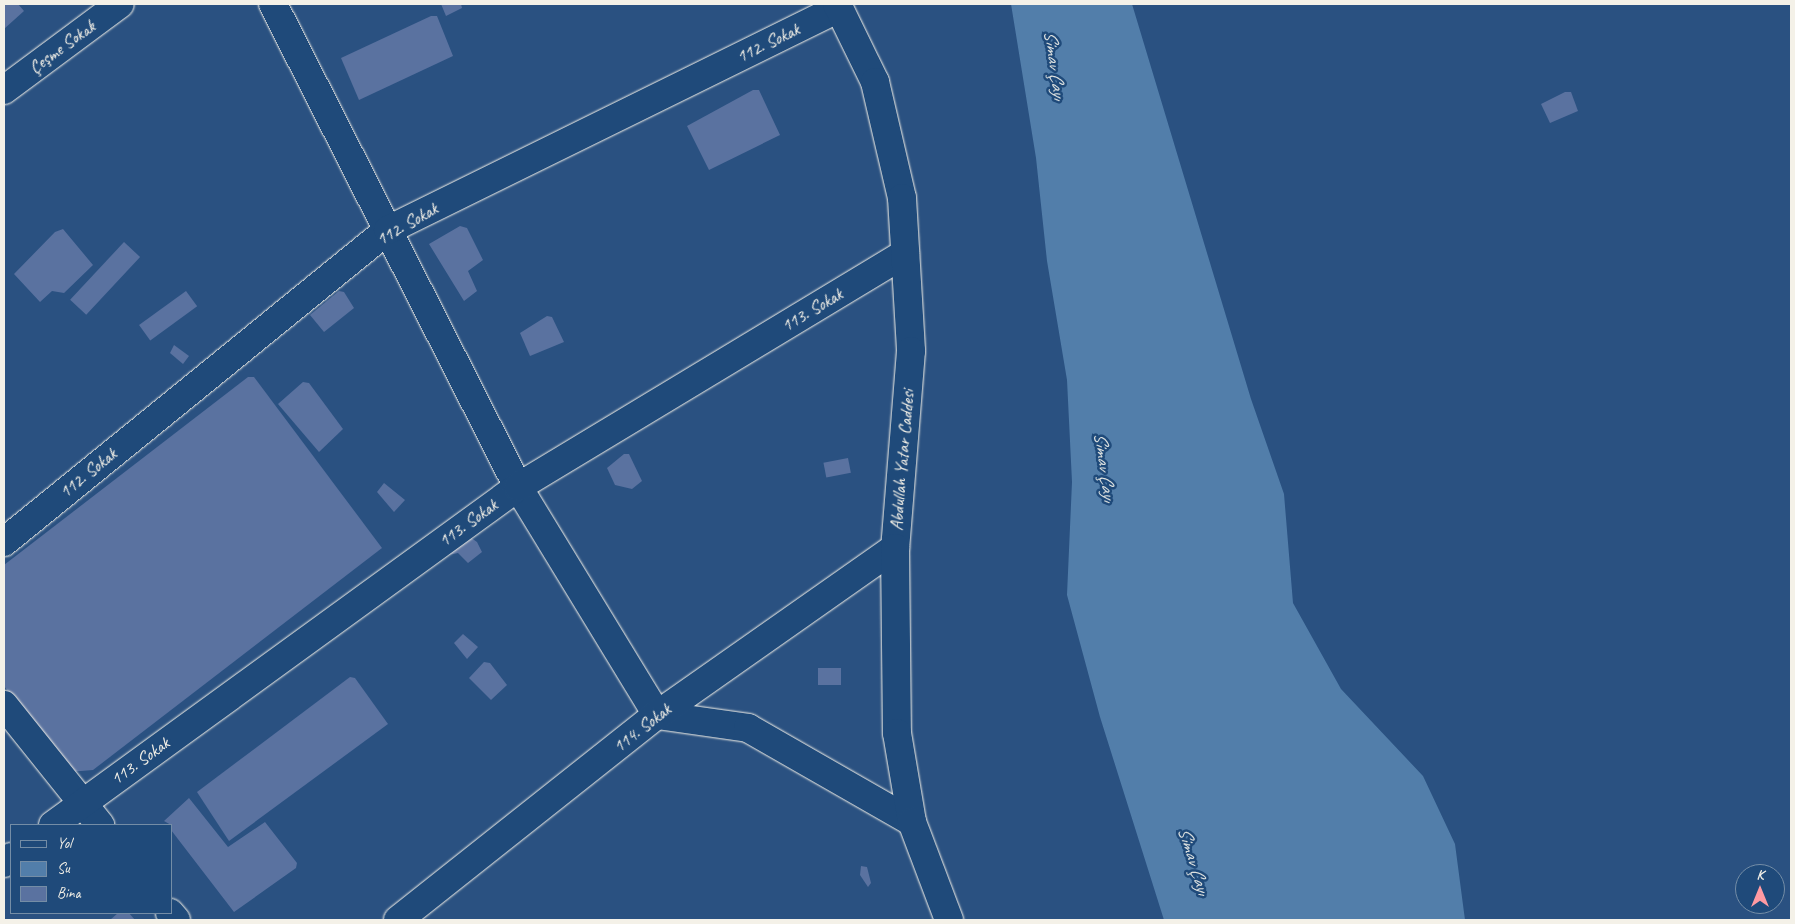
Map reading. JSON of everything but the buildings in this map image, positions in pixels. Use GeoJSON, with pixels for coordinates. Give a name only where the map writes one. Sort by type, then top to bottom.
{"type":"FeatureCollection","features":[{"type":"Feature","properties":{"kind":"street","name":"Çeşme Sokak"},"geometry":{"type":"LineString","coordinates":[[4,90],[120,4]]}},
{"type":"Feature","properties":{"kind":"street"},"geometry":{"type":"LineString","coordinates":[[273,4],[518,487],[657,715],[748,728],[912,822]]}},
{"type":"Feature","properties":{"kind":"street","name":"112. Sokak"},"geometry":{"type":"LineString","coordinates":[[4,542],[388,230],[838,6]]}},
{"type":"Feature","properties":{"kind":"street","name":"Abdullah Yatar Caddesi"},"geometry":{"type":"LineString","coordinates":[[838,6],[875,82],[902,198],[911,350],[895,548],[897,733],[912,822],[949,920]]}},
{"type":"Feature","properties":{"kind":"street","name":"113. Sokak"},"geometry":{"type":"LineString","coordinates":[[54,824],[518,487],[905,254]]}},
{"type":"Feature","properties":{"kind":"street","name":"114. Sokak"},"geometry":{"type":"LineString","coordinates":[[398,920],[657,715],[895,548]]}},
{"type":"Feature","properties":{"kind":"street"},"geometry":{"type":"LineString","coordinates":[[4,705],[99,824]]}},
{"type":"Feature","properties":{"kind":"water","name":"Simav Çayı"},"geometry":{"type":"Polygon","coordinates":[[[1011,4],[1132,4],[1251,399],[1284,494],[1293,603],[1341,689],[1423,776],[1455,844],[1465,920],[1164,920],[1100,717],[1067,595],[1072,482],[1067,380],[1047,261],[1036,158],[1011,4]]]}}]}
